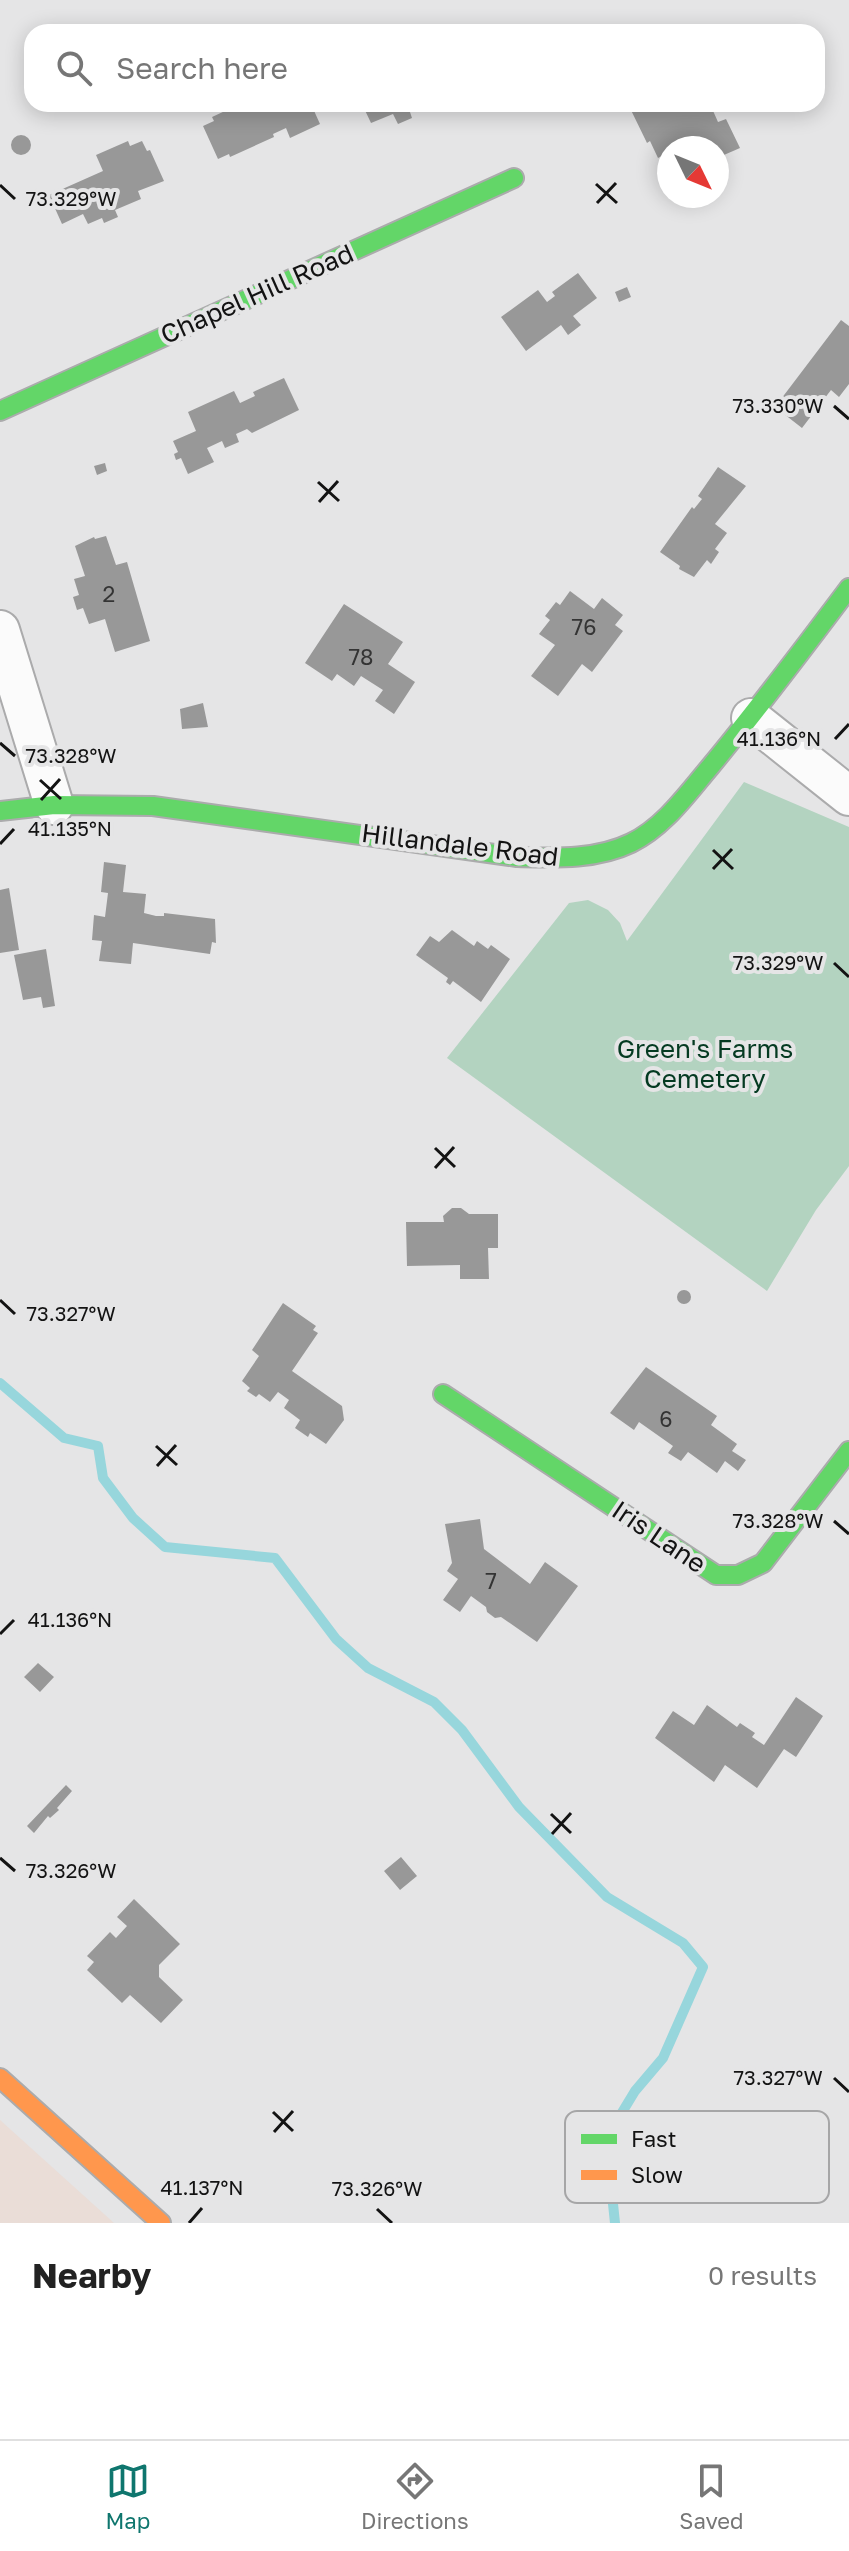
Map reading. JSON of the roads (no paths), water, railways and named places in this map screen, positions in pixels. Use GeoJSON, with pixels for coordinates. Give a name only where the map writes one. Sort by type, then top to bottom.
{"type":"FeatureCollection","features":[{"type":"Feature","properties":{"kind":"street","name":"Chapel Hill Road"},"geometry":{"type":"LineString","coordinates":[[0,411],[514,178]]}},
{"type":"Feature","properties":{"kind":"street","name":"Hillandale Road"},"geometry":{"type":"LineString","coordinates":[[0,811],[54,805],[153,806],[517,857],[571,859],[606,853],[634,842],[668,816],[751,718],[849,588]]}},
{"type":"Feature","properties":{"kind":"street"},"geometry":{"type":"LineString","coordinates":[[0,630],[54,805]]}},
{"type":"Feature","properties":{"kind":"street"},"geometry":{"type":"LineString","coordinates":[[751,718],[849,796]]}},
{"type":"Feature","properties":{"kind":"street","name":"Iris Lane"},"geometry":{"type":"LineString","coordinates":[[443,1394],[716,1575],[738,1575],[763,1563],[849,1451]]}},
{"type":"Feature","properties":{"kind":"street"},"geometry":{"type":"LineString","coordinates":[[0,2078],[161,2223]]}},
{"type":"Feature","properties":{"kind":"waterway"},"geometry":{"type":"LineString","coordinates":[[0,1383],[64,1438],[98,1446],[103,1478],[133,1518],[165,1547],[275,1558],[336,1639],[368,1668],[434,1702],[462,1730],[519,1807],[607,1897],[683,1943],[703,1967],[663,2058],[635,2091],[623,2111]]}},
{"type":"Feature","properties":{"kind":"waterway"},"geometry":{"type":"LineString","coordinates":[[613,2203],[615,2223]]}},
{"type":"Feature","properties":{"kind":"park label","name":"Green's Farms Cemetery"},"geometry":{"type":"Point","coordinates":[705,1064]}}]}
